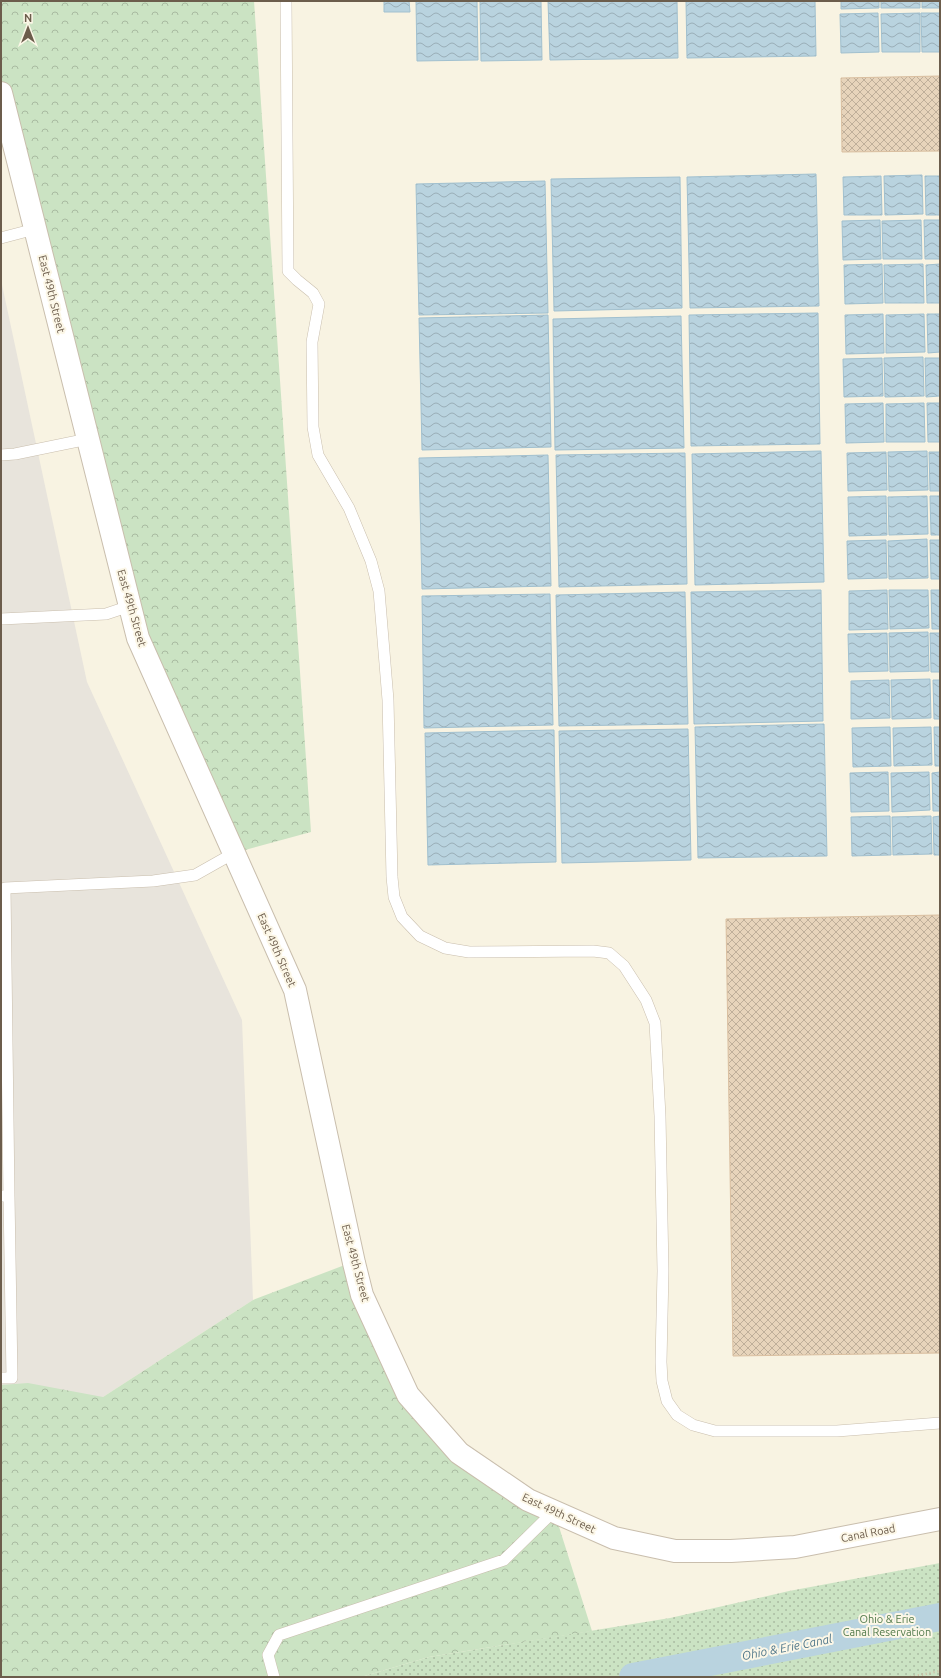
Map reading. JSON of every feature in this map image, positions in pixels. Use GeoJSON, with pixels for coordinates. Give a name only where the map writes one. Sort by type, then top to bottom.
{"type":"FeatureCollection","features":[{"type":"Feature","properties":{"kind":"street","name":"East 49th Street"},"geometry":{"type":"LineString","coordinates":[[1,93],[138,638],[295,990],[362,1295],[408,1395],[459,1453],[528,1500],[614,1538],[675,1551],[731,1551],[795,1547]]}},
{"type":"Feature","properties":{"kind":"street","name":"Canal Road"},"geometry":{"type":"LineString","coordinates":[[795,1547],[940,1519]]}},
{"type":"Feature","properties":{"kind":"lane"},"geometry":{"type":"LineString","coordinates":[[286,1],[288,270],[296,280],[313,293],[319,304],[312,342],[313,427],[318,455],[349,508],[371,561],[380,591],[388,700],[392,876],[394,897],[402,917],[420,936],[445,948],[469,952],[594,951],[609,953],[624,966],[646,1000],[655,1023],[660,1116],[663,1271],[662,1375],[667,1401],[677,1415],[693,1425],[715,1431],[837,1431],[940,1423]]}},
{"type":"Feature","properties":{"kind":"lane"},"geometry":{"type":"LineString","coordinates":[[1,238],[35,229]]}},
{"type":"Feature","properties":{"kind":"lane"},"geometry":{"type":"LineString","coordinates":[[1,455],[15,454],[88,439]]}},
{"type":"Feature","properties":{"kind":"lane"},"geometry":{"type":"LineString","coordinates":[[1,619],[106,614],[130,606]]}},
{"type":"Feature","properties":{"kind":"lane"},"geometry":{"type":"LineString","coordinates":[[1,1378],[12,1378],[5,1196],[3,888],[153,880],[195,875],[234,853]]}},
{"type":"Feature","properties":{"kind":"lane"},"geometry":{"type":"LineString","coordinates":[[274,1677],[268,1655],[279,1635],[504,1560],[554,1511]]}},
{"type":"Feature","properties":{"kind":"path"},"geometry":{"type":"LineString","coordinates":[[910,1677],[940,1670]]}},
{"type":"Feature","properties":{"kind":"shaded area"},"geometry":{"type":"Polygon","coordinates":[[[1,280],[87,682],[242,1020],[253,1300],[103,1397],[1,1397],[1,280]]]}},
{"type":"Feature","properties":{"kind":"green space"},"geometry":{"type":"Polygon","coordinates":[[[1,1],[254,1],[311,832],[234,853],[138,638],[1,93],[1,1]]]}},
{"type":"Feature","properties":{"kind":"green space"},"geometry":{"type":"Polygon","coordinates":[[[350,1263],[408,1395],[459,1453],[554,1511],[592,1631],[429,1657],[361,1677],[1,1677],[1,1385],[28,1383],[103,1397],[253,1300],[350,1263]]]}},
{"type":"Feature","properties":{"kind":"green space","name":"Ohio & Erie Canal Reservation"},"geometry":{"type":"Polygon","coordinates":[[[940,1563],[940,1677],[361,1677],[429,1657],[670,1618],[789,1591],[940,1563]]]}},
{"type":"Feature","properties":{"kind":"water"},"geometry":{"type":"Polygon","coordinates":[[[384,1],[409,1],[410,12],[384,12],[384,1]]]}},
{"type":"Feature","properties":{"kind":"water"},"geometry":{"type":"Polygon","coordinates":[[[416,1],[477,1],[478,60],[417,61],[416,1]]]}},
{"type":"Feature","properties":{"kind":"water"},"geometry":{"type":"Polygon","coordinates":[[[480,1],[541,1],[542,60],[481,61],[480,1]]]}},
{"type":"Feature","properties":{"kind":"water"},"geometry":{"type":"Polygon","coordinates":[[[548,1],[677,1],[678,58],[550,60],[548,1]]]}},
{"type":"Feature","properties":{"kind":"water"},"geometry":{"type":"Polygon","coordinates":[[[686,1],[815,1],[816,56],[687,58],[686,1]]]}},
{"type":"Feature","properties":{"kind":"water"},"geometry":{"type":"Polygon","coordinates":[[[841,1],[879,1],[879,8],[841,9],[841,1]]]}},
{"type":"Feature","properties":{"kind":"water"},"geometry":{"type":"Polygon","coordinates":[[[881,1],[920,1],[920,8],[881,8],[881,1]]]}},
{"type":"Feature","properties":{"kind":"water"},"geometry":{"type":"Polygon","coordinates":[[[922,1],[940,1],[940,8],[922,8],[922,1]]]}},
{"type":"Feature","properties":{"kind":"water"},"geometry":{"type":"Polygon","coordinates":[[[878,13],[879,52],[841,53],[840,14],[878,13]]]}},
{"type":"Feature","properties":{"kind":"water"},"geometry":{"type":"Polygon","coordinates":[[[920,13],[920,52],[882,52],[881,14],[920,13]]]}},
{"type":"Feature","properties":{"kind":"water"},"geometry":{"type":"Polygon","coordinates":[[[921,13],[940,13],[940,52],[922,52],[921,13]]]}},
{"type":"Feature","properties":{"kind":"water"},"geometry":{"type":"Polygon","coordinates":[[[816,174],[819,306],[690,308],[687,177],[816,174]]]}},
{"type":"Feature","properties":{"kind":"water"},"geometry":{"type":"Polygon","coordinates":[[[922,175],[923,214],[885,215],[884,176],[922,175]]]}},
{"type":"Feature","properties":{"kind":"water"},"geometry":{"type":"Polygon","coordinates":[[[881,176],[882,215],[844,215],[843,177],[881,176]]]}},
{"type":"Feature","properties":{"kind":"water"},"geometry":{"type":"Polygon","coordinates":[[[925,176],[940,176],[940,215],[926,215],[925,176]]]}},
{"type":"Feature","properties":{"kind":"water"},"geometry":{"type":"Polygon","coordinates":[[[680,177],[682,308],[554,311],[551,179],[680,177]]]}},
{"type":"Feature","properties":{"kind":"water"},"geometry":{"type":"Polygon","coordinates":[[[545,181],[548,313],[419,315],[416,184],[545,181]]]}},
{"type":"Feature","properties":{"kind":"water"},"geometry":{"type":"Polygon","coordinates":[[[880,220],[881,259],[843,260],[842,221],[880,220]]]}},
{"type":"Feature","properties":{"kind":"water"},"geometry":{"type":"Polygon","coordinates":[[[921,220],[922,259],[883,259],[882,221],[921,220]]]}},
{"type":"Feature","properties":{"kind":"water"},"geometry":{"type":"Polygon","coordinates":[[[924,220],[940,220],[940,259],[925,259],[924,220]]]}},
{"type":"Feature","properties":{"kind":"water"},"geometry":{"type":"Polygon","coordinates":[[[882,264],[883,303],[845,304],[844,265],[882,264]]]}},
{"type":"Feature","properties":{"kind":"water"},"geometry":{"type":"Polygon","coordinates":[[[923,264],[924,303],[885,303],[884,265],[923,264]]]}},
{"type":"Feature","properties":{"kind":"water"},"geometry":{"type":"Polygon","coordinates":[[[940,264],[940,303],[927,303],[926,265],[940,264]]]}},
{"type":"Feature","properties":{"kind":"water"},"geometry":{"type":"Polygon","coordinates":[[[818,313],[820,444],[691,446],[689,315],[818,313]]]}},
{"type":"Feature","properties":{"kind":"water"},"geometry":{"type":"Polygon","coordinates":[[[883,314],[884,353],[846,354],[845,315],[883,314]]]}},
{"type":"Feature","properties":{"kind":"water"},"geometry":{"type":"Polygon","coordinates":[[[924,314],[925,352],[886,353],[886,315],[924,314]]]}},
{"type":"Feature","properties":{"kind":"water"},"geometry":{"type":"Polygon","coordinates":[[[927,314],[940,314],[940,352],[928,353],[927,314]]]}},
{"type":"Feature","properties":{"kind":"water"},"geometry":{"type":"Polygon","coordinates":[[[548,315],[551,447],[422,450],[419,318],[548,315]]]}},
{"type":"Feature","properties":{"kind":"water"},"geometry":{"type":"Polygon","coordinates":[[[681,316],[684,448],[555,450],[553,319],[681,316]]]}},
{"type":"Feature","properties":{"kind":"water"},"geometry":{"type":"Polygon","coordinates":[[[923,357],[924,396],[885,397],[884,358],[923,357]]]}},
{"type":"Feature","properties":{"kind":"water"},"geometry":{"type":"Polygon","coordinates":[[[882,358],[883,396],[844,397],[843,359],[882,358]]]}},
{"type":"Feature","properties":{"kind":"water"},"geometry":{"type":"Polygon","coordinates":[[[925,358],[940,358],[940,396],[926,397],[925,358]]]}},
{"type":"Feature","properties":{"kind":"water"},"geometry":{"type":"Polygon","coordinates":[[[883,403],[884,442],[846,443],[845,404],[883,403]]]}},
{"type":"Feature","properties":{"kind":"water"},"geometry":{"type":"Polygon","coordinates":[[[924,403],[925,442],[886,442],[886,404],[924,403]]]}},
{"type":"Feature","properties":{"kind":"water"},"geometry":{"type":"Polygon","coordinates":[[[927,403],[940,403],[940,442],[928,442],[927,403]]]}},
{"type":"Feature","properties":{"kind":"water"},"geometry":{"type":"Polygon","coordinates":[[[821,451],[824,582],[695,585],[692,454],[821,451]]]}},
{"type":"Feature","properties":{"kind":"water"},"geometry":{"type":"Polygon","coordinates":[[[927,451],[928,490],[889,491],[888,452],[927,451]]]}},
{"type":"Feature","properties":{"kind":"water"},"geometry":{"type":"Polygon","coordinates":[[[886,452],[887,490],[848,491],[847,453],[886,452]]]}},
{"type":"Feature","properties":{"kind":"water"},"geometry":{"type":"Polygon","coordinates":[[[929,452],[940,452],[940,491],[930,491],[929,452]]]}},
{"type":"Feature","properties":{"kind":"water"},"geometry":{"type":"Polygon","coordinates":[[[685,453],[687,584],[559,587],[556,455],[685,453]]]}},
{"type":"Feature","properties":{"kind":"water"},"geometry":{"type":"Polygon","coordinates":[[[548,455],[551,586],[422,589],[419,458],[548,455]]]}},
{"type":"Feature","properties":{"kind":"water"},"geometry":{"type":"Polygon","coordinates":[[[886,496],[887,535],[849,536],[848,497],[886,496]]]}},
{"type":"Feature","properties":{"kind":"water"},"geometry":{"type":"Polygon","coordinates":[[[927,496],[928,534],[889,535],[888,497],[927,496]]]}},
{"type":"Feature","properties":{"kind":"water"},"geometry":{"type":"Polygon","coordinates":[[[930,496],[940,496],[940,535],[931,535],[930,496]]]}},
{"type":"Feature","properties":{"kind":"water"},"geometry":{"type":"Polygon","coordinates":[[[927,539],[928,578],[889,579],[888,541],[927,539]]]}},
{"type":"Feature","properties":{"kind":"water"},"geometry":{"type":"Polygon","coordinates":[[[886,540],[887,578],[848,579],[847,541],[886,540]]]}},
{"type":"Feature","properties":{"kind":"water"},"geometry":{"type":"Polygon","coordinates":[[[930,540],[940,540],[940,579],[931,579],[930,540]]]}},
{"type":"Feature","properties":{"kind":"water"},"geometry":{"type":"Polygon","coordinates":[[[821,590],[823,721],[694,724],[691,592],[821,590]]]}},
{"type":"Feature","properties":{"kind":"water"},"geometry":{"type":"Polygon","coordinates":[[[887,590],[888,629],[849,630],[849,591],[887,590]]]}},
{"type":"Feature","properties":{"kind":"water"},"geometry":{"type":"Polygon","coordinates":[[[889,590],[928,590],[929,628],[890,629],[889,590]]]}},
{"type":"Feature","properties":{"kind":"water"},"geometry":{"type":"Polygon","coordinates":[[[931,590],[940,590],[940,629],[932,629],[931,590]]]}},
{"type":"Feature","properties":{"kind":"water"},"geometry":{"type":"Polygon","coordinates":[[[685,592],[688,724],[559,726],[556,595],[685,592]]]}},
{"type":"Feature","properties":{"kind":"water"},"geometry":{"type":"Polygon","coordinates":[[[550,594],[553,725],[424,728],[422,596],[550,594]]]}},
{"type":"Feature","properties":{"kind":"water"},"geometry":{"type":"Polygon","coordinates":[[[928,632],[929,671],[890,672],[889,633],[928,632]]]}},
{"type":"Feature","properties":{"kind":"water"},"geometry":{"type":"Polygon","coordinates":[[[887,633],[888,671],[849,672],[848,634],[887,633]]]}},
{"type":"Feature","properties":{"kind":"water"},"geometry":{"type":"Polygon","coordinates":[[[930,633],[940,633],[940,672],[931,672],[930,633]]]}},
{"type":"Feature","properties":{"kind":"water"},"geometry":{"type":"Polygon","coordinates":[[[930,679],[931,718],[892,719],[891,680],[930,679]]]}},
{"type":"Feature","properties":{"kind":"water"},"geometry":{"type":"Polygon","coordinates":[[[889,680],[890,718],[851,719],[851,681],[889,680]]]}},
{"type":"Feature","properties":{"kind":"water"},"geometry":{"type":"Polygon","coordinates":[[[933,680],[940,680],[940,719],[934,719],[933,680]]]}},
{"type":"Feature","properties":{"kind":"water"},"geometry":{"type":"Polygon","coordinates":[[[824,724],[827,856],[698,858],[695,727],[824,724]]]}},
{"type":"Feature","properties":{"kind":"water"},"geometry":{"type":"Polygon","coordinates":[[[890,727],[891,766],[853,767],[852,728],[890,727]]]}},
{"type":"Feature","properties":{"kind":"water"},"geometry":{"type":"Polygon","coordinates":[[[931,727],[932,765],[894,766],[893,728],[931,727]]]}},
{"type":"Feature","properties":{"kind":"water"},"geometry":{"type":"Polygon","coordinates":[[[934,727],[940,727],[940,766],[935,766],[934,727]]]}},
{"type":"Feature","properties":{"kind":"water"},"geometry":{"type":"Polygon","coordinates":[[[688,729],[691,860],[562,863],[559,731],[688,729]]]}},
{"type":"Feature","properties":{"kind":"water"},"geometry":{"type":"Polygon","coordinates":[[[554,730],[556,862],[428,865],[425,733],[554,730]]]}},
{"type":"Feature","properties":{"kind":"water"},"geometry":{"type":"Polygon","coordinates":[[[888,772],[889,811],[851,812],[850,773],[888,772]]]}},
{"type":"Feature","properties":{"kind":"water"},"geometry":{"type":"Polygon","coordinates":[[[929,772],[930,810],[892,812],[891,773],[929,772]]]}},
{"type":"Feature","properties":{"kind":"water"},"geometry":{"type":"Polygon","coordinates":[[[940,772],[940,811],[933,811],[932,773],[940,772]]]}},
{"type":"Feature","properties":{"kind":"water"},"geometry":{"type":"Polygon","coordinates":[[[890,816],[891,855],[852,856],[851,817],[890,816]]]}},
{"type":"Feature","properties":{"kind":"water"},"geometry":{"type":"Polygon","coordinates":[[[931,816],[932,854],[893,855],[892,817],[931,816]]]}},
{"type":"Feature","properties":{"kind":"water"},"geometry":{"type":"Polygon","coordinates":[[[940,816],[940,855],[934,855],[933,817],[940,816]]]}},
{"type":"Feature","properties":{"kind":"building"},"geometry":{"type":"Polygon","coordinates":[[[940,76],[940,151],[842,152],[841,78],[940,76]]]}},
{"type":"Feature","properties":{"kind":"building"},"geometry":{"type":"Polygon","coordinates":[[[940,915],[940,1353],[733,1356],[726,919],[940,915]]]}},
{"type":"Feature","properties":{"kind":"waterway","name":"Ohio & Erie Canal"},"geometry":{"type":"LineString","coordinates":[[633,1677],[940,1617]]}}]}
